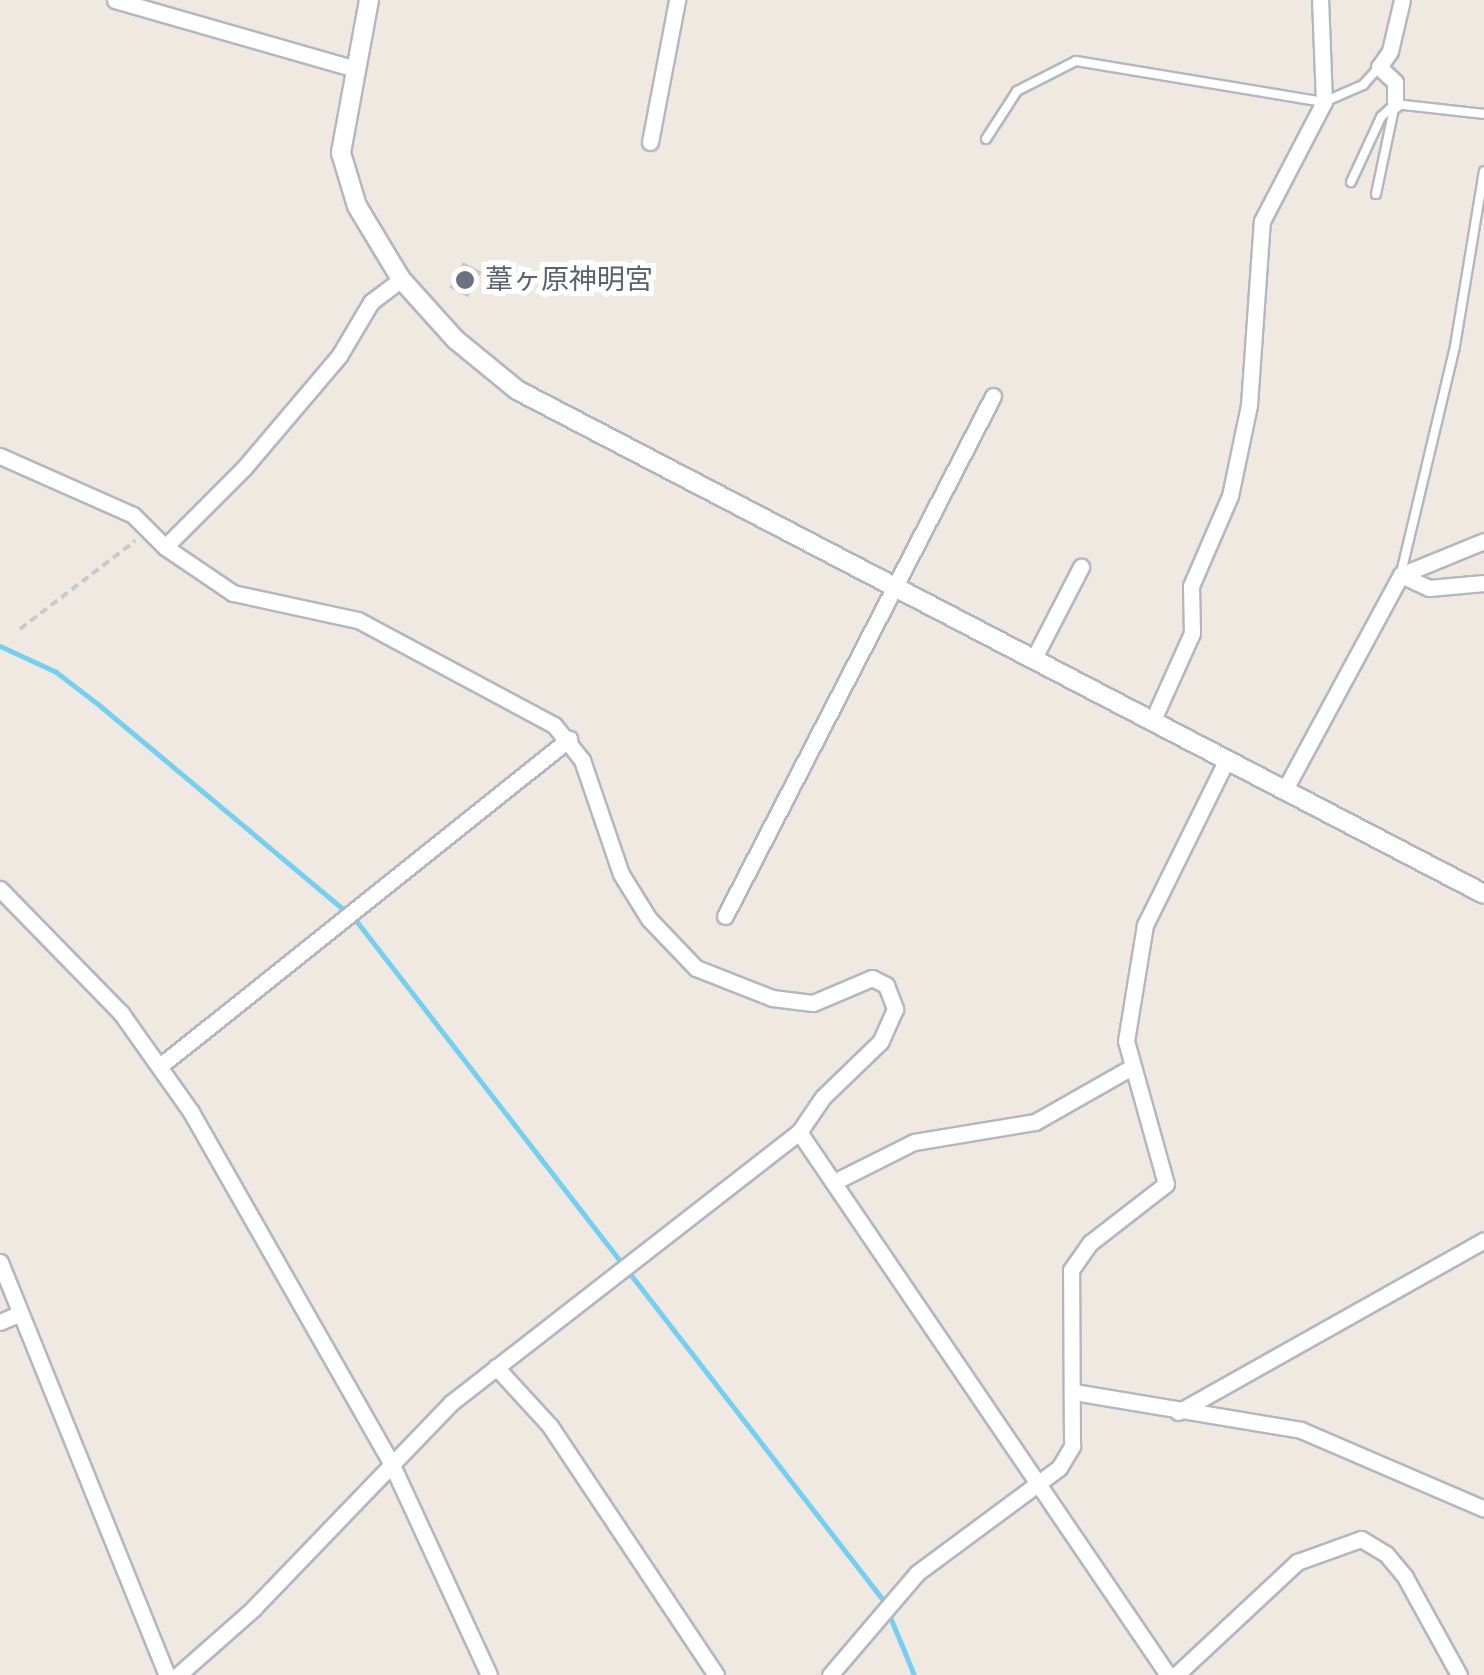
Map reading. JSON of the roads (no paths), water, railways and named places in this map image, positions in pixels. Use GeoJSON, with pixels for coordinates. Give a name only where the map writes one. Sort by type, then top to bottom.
{"type":"FeatureCollection","features":[{"type":"Feature","properties":{"kind":"street"},"geometry":{"type":"LineString","coordinates":[[115,0],[356,69]]}},
{"type":"Feature","properties":{"kind":"street"},"geometry":{"type":"LineString","coordinates":[[369,0],[341,153],[358,206],[401,279],[456,340],[517,390],[1484,894]]}},
{"type":"Feature","properties":{"kind":"street"},"geometry":{"type":"LineString","coordinates":[[650,142],[677,0]]}},
{"type":"Feature","properties":{"kind":"street"},"geometry":{"type":"LineString","coordinates":[[1152,722],[1192,633],[1192,586],[1230,496],[1249,404],[1262,221],[1324,102],[1320,0]]}},
{"type":"Feature","properties":{"kind":"street"},"geometry":{"type":"LineString","coordinates":[[1395,104],[1395,82],[1379,68],[1390,51],[1402,0]]}},
{"type":"Feature","properties":{"kind":"street"},"geometry":{"type":"LineString","coordinates":[[165,547],[256,455],[339,356],[371,302],[401,279]]}},
{"type":"Feature","properties":{"kind":"street"},"geometry":{"type":"LineString","coordinates":[[724,916],[993,396]]}},
{"type":"Feature","properties":{"kind":"street"},"geometry":{"type":"LineString","coordinates":[[0,456],[108,501],[165,547],[246,598],[358,620],[569,739],[621,874],[649,919],[696,968],[772,998],[813,1003],[872,978],[893,996],[893,1021],[880,1042],[822,1097],[799,1132],[496,1367],[392,1465],[254,1608],[178,1675]]}},
{"type":"Feature","properties":{"kind":"street"},"geometry":{"type":"LineString","coordinates":[[1284,790],[1401,575],[1484,542]]}},
{"type":"Feature","properties":{"kind":"street"},"geometry":{"type":"LineString","coordinates":[[1033,660],[1081,568]]}},
{"type":"Feature","properties":{"kind":"street"},"geometry":{"type":"LineString","coordinates":[[1401,575],[1429,588],[1484,583]]}},
{"type":"Feature","properties":{"kind":"street"},"geometry":{"type":"LineString","coordinates":[[160,1066],[569,739]]}},
{"type":"Feature","properties":{"kind":"street"},"geometry":{"type":"LineString","coordinates":[[830,1675],[887,1608],[944,1551],[1038,1485],[1072,1446],[1071,1270],[1090,1243],[1166,1184],[1130,1068],[1126,1041],[1144,925],[1226,760]]}},
{"type":"Feature","properties":{"kind":"street"},"geometry":{"type":"LineString","coordinates":[[0,889],[122,1013],[160,1066],[392,1465],[482,1673]]}},
{"type":"Feature","properties":{"kind":"street"},"geometry":{"type":"LineString","coordinates":[[834,1182],[914,1142],[1035,1122],[1130,1068]]}},
{"type":"Feature","properties":{"kind":"street"},"geometry":{"type":"LineString","coordinates":[[799,1132],[1168,1675]]}},
{"type":"Feature","properties":{"kind":"street"},"geometry":{"type":"LineString","coordinates":[[1178,1412],[1484,1240]]}},
{"type":"Feature","properties":{"kind":"street"},"geometry":{"type":"LineString","coordinates":[[0,1262],[166,1675]]}},
{"type":"Feature","properties":{"kind":"street"},"geometry":{"type":"LineString","coordinates":[[0,1322],[20,1313]]}},
{"type":"Feature","properties":{"kind":"street"},"geometry":{"type":"LineString","coordinates":[[496,1367],[550,1426],[716,1675]]}},
{"type":"Feature","properties":{"kind":"street"},"geometry":{"type":"LineString","coordinates":[[1074,1392],[1301,1430],[1484,1508]]}},
{"type":"Feature","properties":{"kind":"street"},"geometry":{"type":"LineString","coordinates":[[1176,1675],[1296,1562],[1362,1539],[1405,1577],[1459,1675]]}},
{"type":"Feature","properties":{"kind":"lane"},"geometry":{"type":"LineString","coordinates":[[986,139],[1016,91],[1076,61],[1324,102],[1363,85],[1379,68]]}},
{"type":"Feature","properties":{"kind":"lane"},"geometry":{"type":"LineString","coordinates":[[1376,194],[1395,104]]}},
{"type":"Feature","properties":{"kind":"lane"},"geometry":{"type":"LineString","coordinates":[[1350,182],[1381,117],[1395,104],[1484,114]]}},
{"type":"Feature","properties":{"kind":"lane"},"geometry":{"type":"LineString","coordinates":[[1401,575],[1455,346],[1484,171]]}},
{"type":"Feature","properties":{"kind":"waterway"},"geometry":{"type":"LineString","coordinates":[[0,646],[56,672],[99,705],[354,918],[883,1600],[914,1675]]}},
{"type":"Feature","properties":{"kind":"place","name":"葦ヶ原神明宮"},"geometry":{"type":"Point","coordinates":[465,280]}}]}
